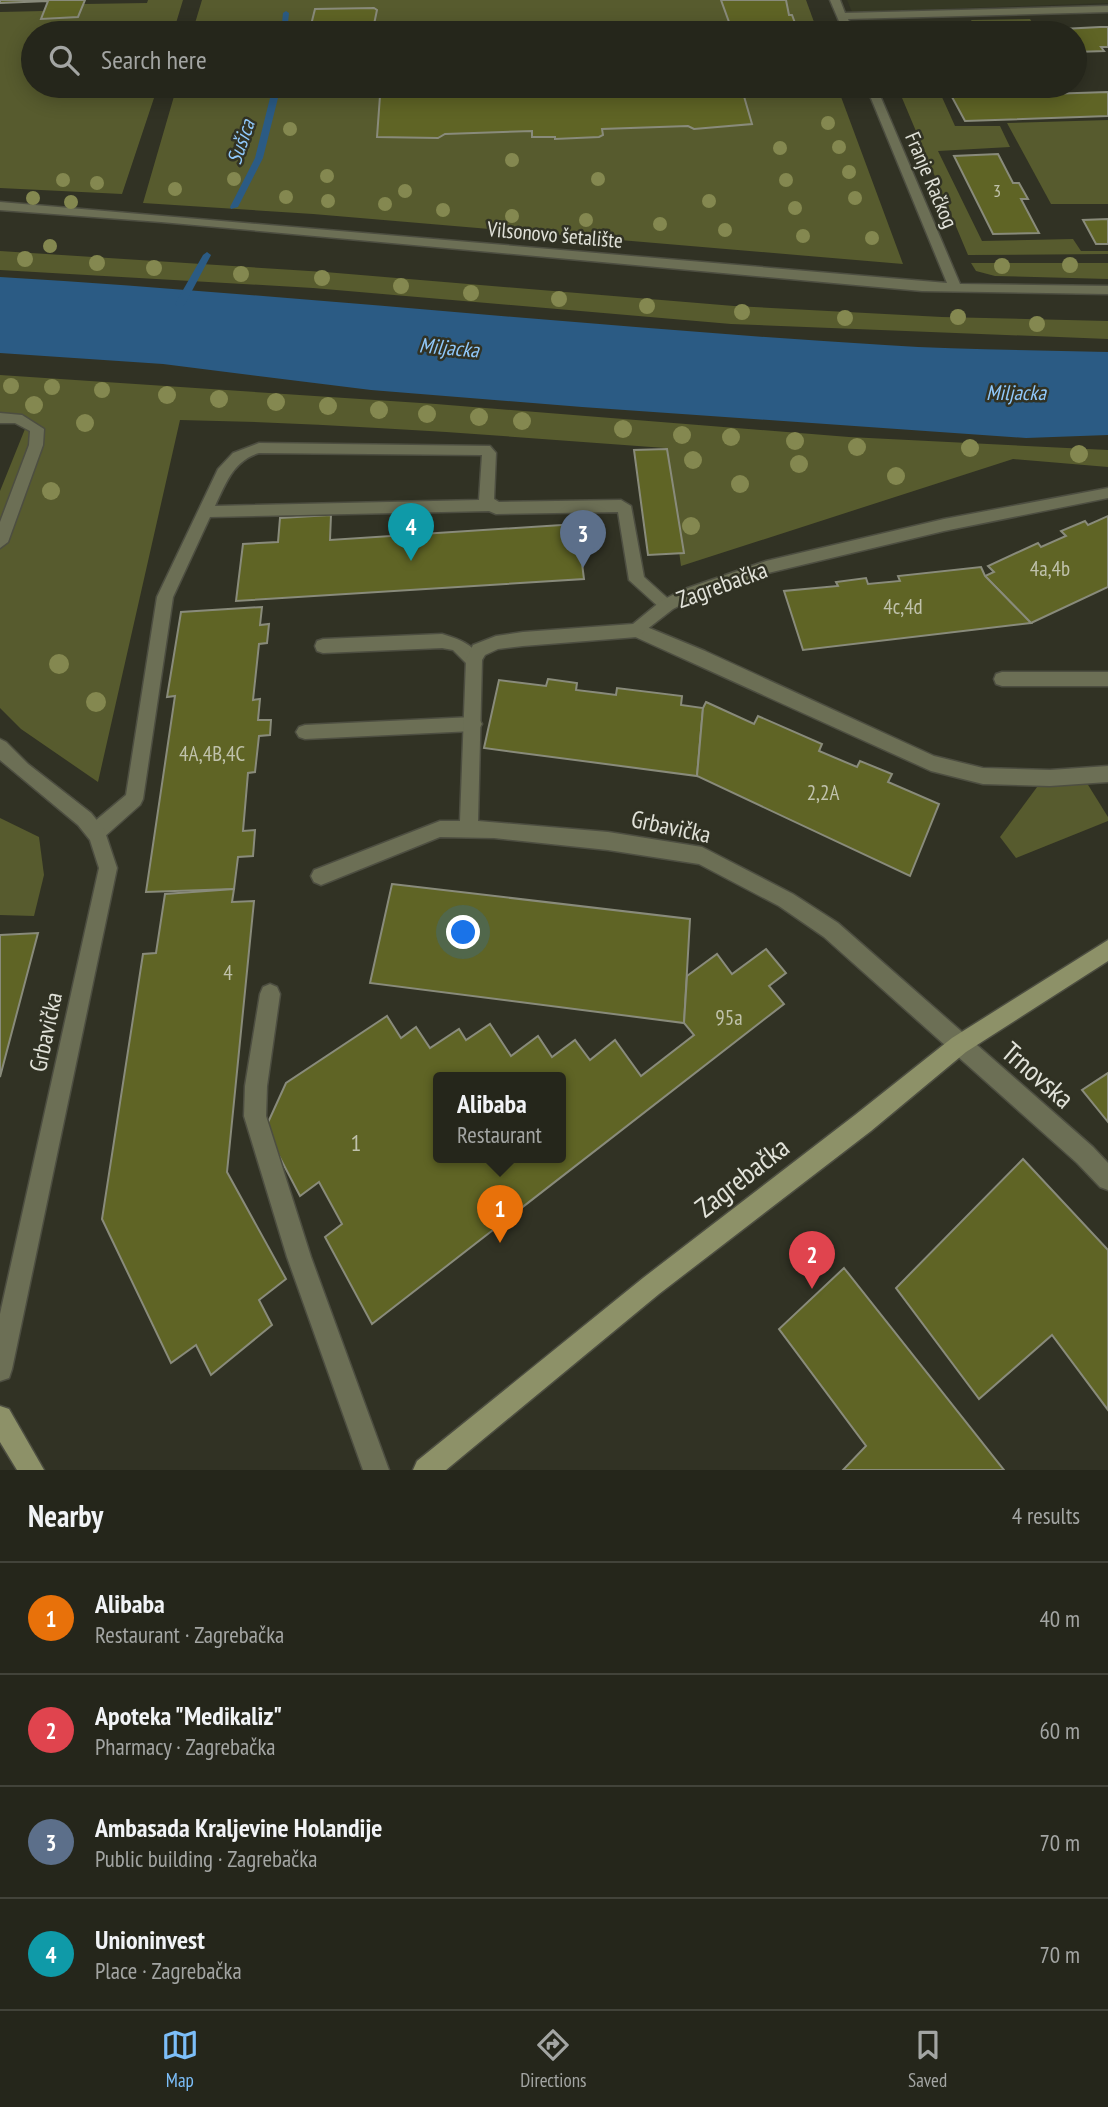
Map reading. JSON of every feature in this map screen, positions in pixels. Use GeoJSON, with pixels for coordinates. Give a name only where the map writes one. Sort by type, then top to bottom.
{"type":"FeatureCollection","features":[{"type":"Feature","properties":{"kind":"main road","name":"Zagrebačka"},"geometry":{"type":"LineString","coordinates":[[426,1470],[651,1286],[863,1123],[959,1045],[1108,950]]}},
{"type":"Feature","properties":{"kind":"main road"},"geometry":{"type":"LineString","coordinates":[[0,1418],[32,1470]]}},
{"type":"Feature","properties":{"kind":"street"},"geometry":{"type":"LineString","coordinates":[[835,0],[844,21]]}},
{"type":"Feature","properties":{"kind":"street"},"geometry":{"type":"LineString","coordinates":[[842,16],[1108,9]]}},
{"type":"Feature","properties":{"kind":"street","name":"Franje Račkog"},"geometry":{"type":"LineString","coordinates":[[876,98],[956,289]]}},
{"type":"Feature","properties":{"kind":"street","name":"Vilsonovo šetalište"},"geometry":{"type":"LineString","coordinates":[[0,206],[956,289],[1108,290]]}},
{"type":"Feature","properties":{"kind":"street"},"geometry":{"type":"LineString","coordinates":[[0,418],[17,418],[37,429],[36,445],[0,542]]}},
{"type":"Feature","properties":{"kind":"street"},"geometry":{"type":"LineString","coordinates":[[96,832],[134,799],[165,597],[231,461],[242,452],[259,448],[485,450],[489,453],[486,501],[489,505]]}},
{"type":"Feature","properties":{"kind":"street","name":"Zagrebačka"},"geometry":{"type":"LineString","coordinates":[[637,630],[667,606],[688,594],[766,568],[944,524],[1108,493]]}},
{"type":"Feature","properties":{"kind":"street"},"geometry":{"type":"LineString","coordinates":[[205,512],[489,505],[621,506],[626,510],[637,580],[667,606]]}},
{"type":"Feature","properties":{"kind":"street"},"geometry":{"type":"LineString","coordinates":[[470,830],[474,660],[479,650],[503,642],[637,630],[931,763],[984,776],[1050,778],[1108,775]]}},
{"type":"Feature","properties":{"kind":"street"},"geometry":{"type":"LineString","coordinates":[[323,646],[442,641],[458,645],[474,660]]}},
{"type":"Feature","properties":{"kind":"street"},"geometry":{"type":"LineString","coordinates":[[1002,679],[1108,679]]}},
{"type":"Feature","properties":{"kind":"street"},"geometry":{"type":"LineString","coordinates":[[305,732],[473,724]]}},
{"type":"Feature","properties":{"kind":"street","name":"Grbavička"},"geometry":{"type":"LineString","coordinates":[[0,747],[28,775],[52,791],[96,832],[108,868],[0,1369]]}},
{"type":"Feature","properties":{"kind":"street","name":"Grbavička"},"geometry":{"type":"LineString","coordinates":[[321,876],[440,829],[608,841],[702,856],[786,900],[831,930],[959,1045]]}},
{"type":"Feature","properties":{"kind":"street"},"geometry":{"type":"LineString","coordinates":[[270,995],[256,1086],[256,1116],[299,1257],[376,1470]]}},
{"type":"Feature","properties":{"kind":"street","name":"Trnovska"},"geometry":{"type":"LineString","coordinates":[[959,1045],[1108,1179]]}},
{"type":"Feature","properties":{"kind":"shaded area"},"geometry":{"type":"Polygon","coordinates":[[[847,0],[1108,0],[1108,3],[852,12],[847,0]]]}},
{"type":"Feature","properties":{"kind":"green space"},"geometry":{"type":"Polygon","coordinates":[[[148,0],[183,0],[177,21],[21,21],[21,98],[154,98],[122,194],[0,188],[0,12],[44,11],[42,18],[78,17],[84,4],[147,3],[148,0]]]}},
{"type":"Feature","properties":{"kind":"green space"},"geometry":{"type":"Polygon","coordinates":[[[202,0],[806,0],[814,21],[196,21],[202,0]]]}},
{"type":"Feature","properties":{"kind":"green space"},"geometry":{"type":"Polygon","coordinates":[[[1030,19],[1031,21],[972,21],[1030,19]]]}},
{"type":"Feature","properties":{"kind":"green space"},"geometry":{"type":"Polygon","coordinates":[[[174,98],[841,98],[903,264],[313,214],[143,203],[174,98]]]}},
{"type":"Feature","properties":{"kind":"green space"},"geometry":{"type":"Polygon","coordinates":[[[902,98],[942,98],[955,126],[1000,126],[1010,147],[938,151],[982,241],[1073,239],[1081,251],[1108,251],[1108,254],[968,255],[902,98]]]}},
{"type":"Feature","properties":{"kind":"green space"},"geometry":{"type":"Polygon","coordinates":[[[1108,120],[1108,204],[1051,204],[1007,123],[1108,120]]]}},
{"type":"Feature","properties":{"kind":"green space"},"geometry":{"type":"Polygon","coordinates":[[[0,251],[325,272],[734,306],[942,317],[1108,321],[1108,339],[731,324],[313,288],[0,270],[0,251]]]}},
{"type":"Feature","properties":{"kind":"green space"},"geometry":{"type":"Polygon","coordinates":[[[971,263],[1108,263],[1108,279],[995,276],[976,271],[971,263]]]}},
{"type":"Feature","properties":{"kind":"green space"},"geometry":{"type":"Polygon","coordinates":[[[0,375],[436,404],[849,437],[1108,450],[1108,467],[1013,459],[681,566],[665,448],[362,427],[180,420],[98,782],[21,729],[0,708],[0,491],[27,424],[0,422],[0,375]]]}},
{"type":"Feature","properties":{"kind":"green space"},"geometry":{"type":"Polygon","coordinates":[[[1043,779],[1085,780],[1108,821],[1016,858],[1000,837],[1043,779]]]}},
{"type":"Feature","properties":{"kind":"green space"},"geometry":{"type":"Polygon","coordinates":[[[0,818],[39,837],[44,875],[34,916],[0,915],[0,818]]]}},
{"type":"Feature","properties":{"kind":"water","name":"Miljacka"},"geometry":{"type":"Polygon","coordinates":[[[0,277],[774,338],[941,348],[1108,352],[1108,435],[1026,438],[582,407],[371,390],[163,364],[0,353],[0,277]]]}},
{"type":"Feature","properties":{"kind":"building"},"geometry":{"type":"Polygon","coordinates":[[[0,0],[85,0],[78,17],[41,19],[48,1],[0,3],[0,0]]]}},
{"type":"Feature","properties":{"kind":"building"},"geometry":{"type":"Polygon","coordinates":[[[721,0],[786,0],[789,15],[792,15],[794,21],[729,21],[721,0]]]}},
{"type":"Feature","properties":{"kind":"building"},"geometry":{"type":"Polygon","coordinates":[[[315,9],[377,10],[375,21],[312,21],[315,9]]]}},
{"type":"Feature","properties":{"kind":"building"},"geometry":{"type":"Polygon","coordinates":[[[1108,27],[1108,47],[1101,47],[1104,51],[1087,52],[1087,28],[1108,27]]]}},
{"type":"Feature","properties":{"kind":"building"},"geometry":{"type":"Polygon","coordinates":[[[1108,92],[1108,116],[965,121],[953,98],[1087,98],[1087,93],[1108,92]]]}},
{"type":"Feature","properties":{"kind":"building"},"geometry":{"type":"Polygon","coordinates":[[[380,98],[744,98],[752,124],[694,129],[688,126],[602,129],[603,135],[599,137],[555,139],[532,137],[532,131],[445,134],[438,138],[377,137],[380,98]]]}},
{"type":"Feature","properties":{"kind":"building"},"geometry":{"type":"Polygon","coordinates":[[[998,154],[1013,183],[1019,183],[1028,199],[1021,199],[1039,233],[993,234],[954,156],[998,154]]]}},
{"type":"Feature","properties":{"kind":"building"},"geometry":{"type":"Polygon","coordinates":[[[1108,219],[1108,244],[1096,244],[1083,220],[1108,219]]]}},
{"type":"Feature","properties":{"kind":"building"},"geometry":{"type":"Polygon","coordinates":[[[667,449],[684,553],[648,555],[634,450],[667,449]]]}},
{"type":"Feature","properties":{"kind":"building"},"geometry":{"type":"Polygon","coordinates":[[[331,515],[330,540],[577,524],[584,579],[236,601],[243,544],[278,542],[280,518],[331,515]]]}},
{"type":"Feature","properties":{"kind":"building"},"geometry":{"type":"Polygon","coordinates":[[[1108,516],[1108,587],[1031,623],[985,576],[994,572],[988,566],[1038,543],[1041,547],[1066,536],[1061,531],[1085,521],[1088,525],[1108,516]]]}},
{"type":"Feature","properties":{"kind":"building"},"geometry":{"type":"Polygon","coordinates":[[[981,567],[985,576],[1031,623],[803,650],[784,591],[838,586],[836,582],[866,578],[868,584],[900,581],[898,576],[981,567]]]}},
{"type":"Feature","properties":{"kind":"building"},"geometry":{"type":"Polygon","coordinates":[[[262,607],[260,625],[269,624],[267,643],[259,644],[253,700],[260,699],[258,720],[271,720],[270,735],[259,736],[255,772],[248,773],[243,831],[255,830],[253,856],[238,857],[234,889],[146,892],[175,696],[167,697],[181,612],[262,607]]]}},
{"type":"Feature","properties":{"kind":"building"},"geometry":{"type":"Polygon","coordinates":[[[548,679],[577,683],[576,690],[616,695],[617,688],[682,696],[681,705],[703,708],[697,776],[484,748],[499,680],[546,686],[548,679]]]}},
{"type":"Feature","properties":{"kind":"building"},"geometry":{"type":"Polygon","coordinates":[[[706,702],[754,724],[758,716],[822,744],[819,751],[857,767],[860,761],[892,774],[888,782],[939,804],[910,876],[697,776],[703,708],[706,702]]]}},
{"type":"Feature","properties":{"kind":"building"},"geometry":{"type":"Polygon","coordinates":[[[392,884],[690,919],[684,1023],[370,983],[392,884]]]}},
{"type":"Feature","properties":{"kind":"building"},"geometry":{"type":"Polygon","coordinates":[[[234,889],[232,902],[254,901],[227,1172],[286,1279],[259,1300],[272,1325],[211,1375],[196,1345],[171,1363],[102,1219],[143,954],[156,953],[165,894],[234,889]]]}},
{"type":"Feature","properties":{"kind":"building"},"geometry":{"type":"Polygon","coordinates":[[[38,933],[0,1077],[0,935],[38,933]]]}},
{"type":"Feature","properties":{"kind":"building"},"geometry":{"type":"Polygon","coordinates":[[[766,949],[786,973],[769,986],[784,1004],[372,1324],[325,1237],[342,1224],[319,1182],[300,1196],[265,1129],[286,1083],[387,1016],[401,1038],[416,1027],[430,1048],[459,1029],[466,1040],[490,1024],[511,1056],[538,1036],[552,1057],[575,1040],[590,1060],[615,1040],[641,1076],[694,1035],[684,1023],[687,976],[717,954],[732,974],[766,949]]]}},
{"type":"Feature","properties":{"kind":"building"},"geometry":{"type":"Polygon","coordinates":[[[1108,1073],[1108,1122],[1082,1090],[1108,1073]]]}},
{"type":"Feature","properties":{"kind":"building"},"geometry":{"type":"Polygon","coordinates":[[[1023,1159],[1108,1250],[1108,1410],[1052,1335],[979,1399],[896,1288],[1023,1159]]]}},
{"type":"Feature","properties":{"kind":"building"},"geometry":{"type":"Polygon","coordinates":[[[844,1268],[1004,1470],[843,1470],[866,1446],[779,1329],[844,1268]]]}},
{"type":"Feature","properties":{"kind":"waterway","name":"Sušica"},"geometry":{"type":"LineString","coordinates":[[285,21],[286,13]]}},
{"type":"Feature","properties":{"kind":"waterway","name":"Sušica"},"geometry":{"type":"LineString","coordinates":[[234,207],[259,158],[274,98]]}},
{"type":"Feature","properties":{"kind":"waterway","name":"Sušica"},"geometry":{"type":"LineString","coordinates":[[180,304],[207,255]]}},
{"type":"Feature","properties":{"kind":"place","name":"Unioninvest"},"geometry":{"type":"Point","coordinates":[411,561]}},
{"type":"Feature","properties":{"kind":"place","name":"Ambasada Kraljevine Holandije"},"geometry":{"type":"Point","coordinates":[583,568]}},
{"type":"Feature","properties":{"kind":"place","name":"Alibaba"},"geometry":{"type":"Point","coordinates":[500,1243]}},
{"type":"Feature","properties":{"kind":"place","name":"Apoteka \"Medikaliz\""},"geometry":{"type":"Point","coordinates":[812,1289]}}]}
